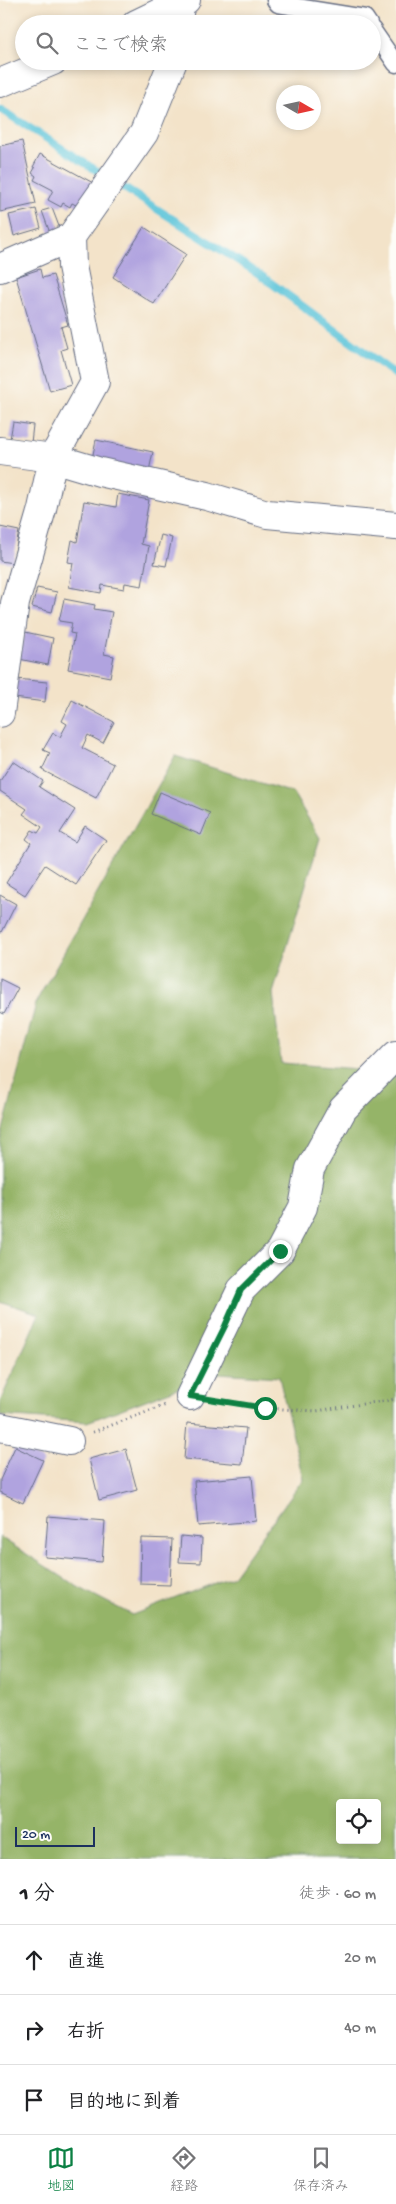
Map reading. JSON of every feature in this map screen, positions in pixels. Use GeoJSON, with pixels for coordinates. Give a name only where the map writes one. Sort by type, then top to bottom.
{"type":"FeatureCollection","features":[{"type":"Feature","properties":{"kind":"street"},"geometry":{"type":"LineString","coordinates":[[163,15],[181,9]]}},
{"type":"Feature","properties":{"kind":"street"},"geometry":{"type":"LineString","coordinates":[[0,83],[31,70]]}},
{"type":"Feature","properties":{"kind":"street"},"geometry":{"type":"LineString","coordinates":[[0,268],[71,237],[144,133],[170,70]]}},
{"type":"Feature","properties":{"kind":"street"},"geometry":{"type":"LineString","coordinates":[[0,713],[15,603],[42,509],[53,458],[95,382],[72,266],[71,237]]}},
{"type":"Feature","properties":{"kind":"street"},"geometry":{"type":"LineString","coordinates":[[0,451],[53,458],[100,472],[207,496],[267,514],[396,526]]}},
{"type":"Feature","properties":{"kind":"street"},"geometry":{"type":"LineString","coordinates":[[190,1396],[241,1290],[280,1251],[303,1206],[310,1169],[343,1109],[396,1055]]}},
{"type":"Feature","properties":{"kind":"street"},"geometry":{"type":"LineString","coordinates":[[0,1427],[69,1441]]}},
{"type":"Feature","properties":{"kind":"lane"},"geometry":{"type":"LineString","coordinates":[[275,0],[278,4],[346,15]]}},
{"type":"Feature","properties":{"kind":"lane"},"geometry":{"type":"LineString","coordinates":[[381,42],[396,64]]}},
{"type":"Feature","properties":{"kind":"path"},"geometry":{"type":"LineString","coordinates":[[69,1441],[190,1396],[265,1408],[316,1411],[396,1399]]}},
{"type":"Feature","properties":{"kind":"green space"},"geometry":{"type":"Polygon","coordinates":[[[175,756],[293,793],[320,838],[273,993],[281,1063],[396,1072],[396,1859],[0,1859],[0,1537],[78,1587],[132,1615],[233,1576],[303,1479],[279,1377],[218,1373],[87,1422],[0,1416],[0,1402],[39,1314],[0,1301],[0,1141],[37,1000],[175,756]]]}},
{"type":"Feature","properties":{"kind":"building"},"geometry":{"type":"Polygon","coordinates":[[[22,141],[36,204],[0,212],[0,146],[22,141]]]}},
{"type":"Feature","properties":{"kind":"building"},"geometry":{"type":"Polygon","coordinates":[[[40,154],[95,184],[78,206],[72,203],[70,207],[63,203],[61,207],[48,200],[53,190],[34,180],[36,176],[32,173],[40,154]]]}},
{"type":"Feature","properties":{"kind":"building"},"geometry":{"type":"Polygon","coordinates":[[[52,208],[60,229],[50,233],[42,211],[52,208]]]}},
{"type":"Feature","properties":{"kind":"building"},"geometry":{"type":"Polygon","coordinates":[[[36,209],[41,228],[14,236],[9,215],[36,209]]]}},
{"type":"Feature","properties":{"kind":"building"},"geometry":{"type":"Polygon","coordinates":[[[144,227],[186,254],[154,304],[113,277],[144,227]]]}},
{"type":"Feature","properties":{"kind":"building"},"geometry":{"type":"Polygon","coordinates":[[[40,269],[42,278],[53,275],[68,325],[61,327],[67,348],[61,350],[71,385],[50,391],[16,277],[40,269]]]}},
{"type":"Feature","properties":{"kind":"building"},"geometry":{"type":"Polygon","coordinates":[[[13,422],[33,425],[31,443],[10,439],[13,422]]]}},
{"type":"Feature","properties":{"kind":"building"},"geometry":{"type":"Polygon","coordinates":[[[96,440],[153,452],[149,471],[92,459],[96,440]]]}},
{"type":"Feature","properties":{"kind":"building"},"geometry":{"type":"Polygon","coordinates":[[[118,494],[149,500],[141,544],[149,546],[142,586],[125,583],[124,589],[102,585],[101,593],[69,587],[73,563],[68,562],[72,540],[77,542],[84,501],[116,507],[118,494]]]}},
{"type":"Feature","properties":{"kind":"building"},"geometry":{"type":"Polygon","coordinates":[[[0,527],[19,531],[13,563],[0,561],[0,527]]]}},
{"type":"Feature","properties":{"kind":"building"},"geometry":{"type":"Polygon","coordinates":[[[161,535],[172,538],[166,566],[154,564],[161,535]]]}},
{"type":"Feature","properties":{"kind":"building"},"geometry":{"type":"Polygon","coordinates":[[[37,588],[57,592],[52,612],[32,607],[37,588]]]}},
{"type":"Feature","properties":{"kind":"building"},"geometry":{"type":"Polygon","coordinates":[[[64,599],[95,605],[94,609],[112,612],[104,654],[114,656],[110,677],[68,669],[75,634],[70,633],[72,623],[59,621],[64,599]]]}},
{"type":"Feature","properties":{"kind":"building"},"geometry":{"type":"Polygon","coordinates":[[[25,632],[53,638],[48,665],[19,659],[25,632]]]}},
{"type":"Feature","properties":{"kind":"building"},"geometry":{"type":"Polygon","coordinates":[[[16,679],[47,682],[45,702],[14,698],[16,679]]]}},
{"type":"Feature","properties":{"kind":"building"},"geometry":{"type":"Polygon","coordinates":[[[72,700],[114,722],[103,743],[88,735],[82,748],[113,764],[96,798],[42,770],[50,753],[43,750],[53,733],[60,737],[67,724],[62,721],[72,700]]]}},
{"type":"Feature","properties":{"kind":"building"},"geometry":{"type":"Polygon","coordinates":[[[13,761],[43,781],[39,787],[75,810],[60,833],[75,842],[85,826],[106,840],[76,885],[45,865],[25,895],[6,883],[31,843],[26,839],[32,830],[38,833],[42,827],[23,814],[27,809],[0,791],[0,781],[13,761]]]}},
{"type":"Feature","properties":{"kind":"building"},"geometry":{"type":"Polygon","coordinates":[[[160,792],[210,813],[201,835],[151,814],[160,792]]]}},
{"type":"Feature","properties":{"kind":"building"},"geometry":{"type":"Polygon","coordinates":[[[0,895],[16,904],[2,932],[0,931],[0,895]]]}},
{"type":"Feature","properties":{"kind":"building"},"geometry":{"type":"Polygon","coordinates":[[[0,979],[18,988],[4,1014],[0,1012],[0,979]]]}},
{"type":"Feature","properties":{"kind":"building"},"geometry":{"type":"Polygon","coordinates":[[[187,1423],[246,1428],[242,1464],[184,1459],[187,1423]]]}},
{"type":"Feature","properties":{"kind":"building"},"geometry":{"type":"Polygon","coordinates":[[[15,1447],[43,1460],[23,1503],[0,1492],[0,1480],[15,1447]]]}},
{"type":"Feature","properties":{"kind":"building"},"geometry":{"type":"Polygon","coordinates":[[[126,1449],[137,1490],[99,1500],[89,1459],[126,1449]]]}},
{"type":"Feature","properties":{"kind":"building"},"geometry":{"type":"Polygon","coordinates":[[[252,1476],[256,1521],[198,1526],[194,1481],[252,1476]]]}},
{"type":"Feature","properties":{"kind":"building"},"geometry":{"type":"Polygon","coordinates":[[[48,1516],[105,1521],[102,1562],[45,1557],[48,1516]]]}},
{"type":"Feature","properties":{"kind":"building"},"geometry":{"type":"Polygon","coordinates":[[[181,1536],[202,1538],[201,1563],[179,1562],[181,1536]]]}},
{"type":"Feature","properties":{"kind":"building"},"geometry":{"type":"Polygon","coordinates":[[[141,1538],[172,1539],[170,1585],[140,1584],[141,1538]]]}},
{"type":"Feature","properties":{"kind":"waterway"},"geometry":{"type":"LineString","coordinates":[[0,109],[259,274],[396,375]]}},
{"type":"Feature","properties":{"kind":"route"},"geometry":{"type":"LineString","coordinates":[[265,1408],[190,1396],[241,1290],[280,1251]]}}]}
